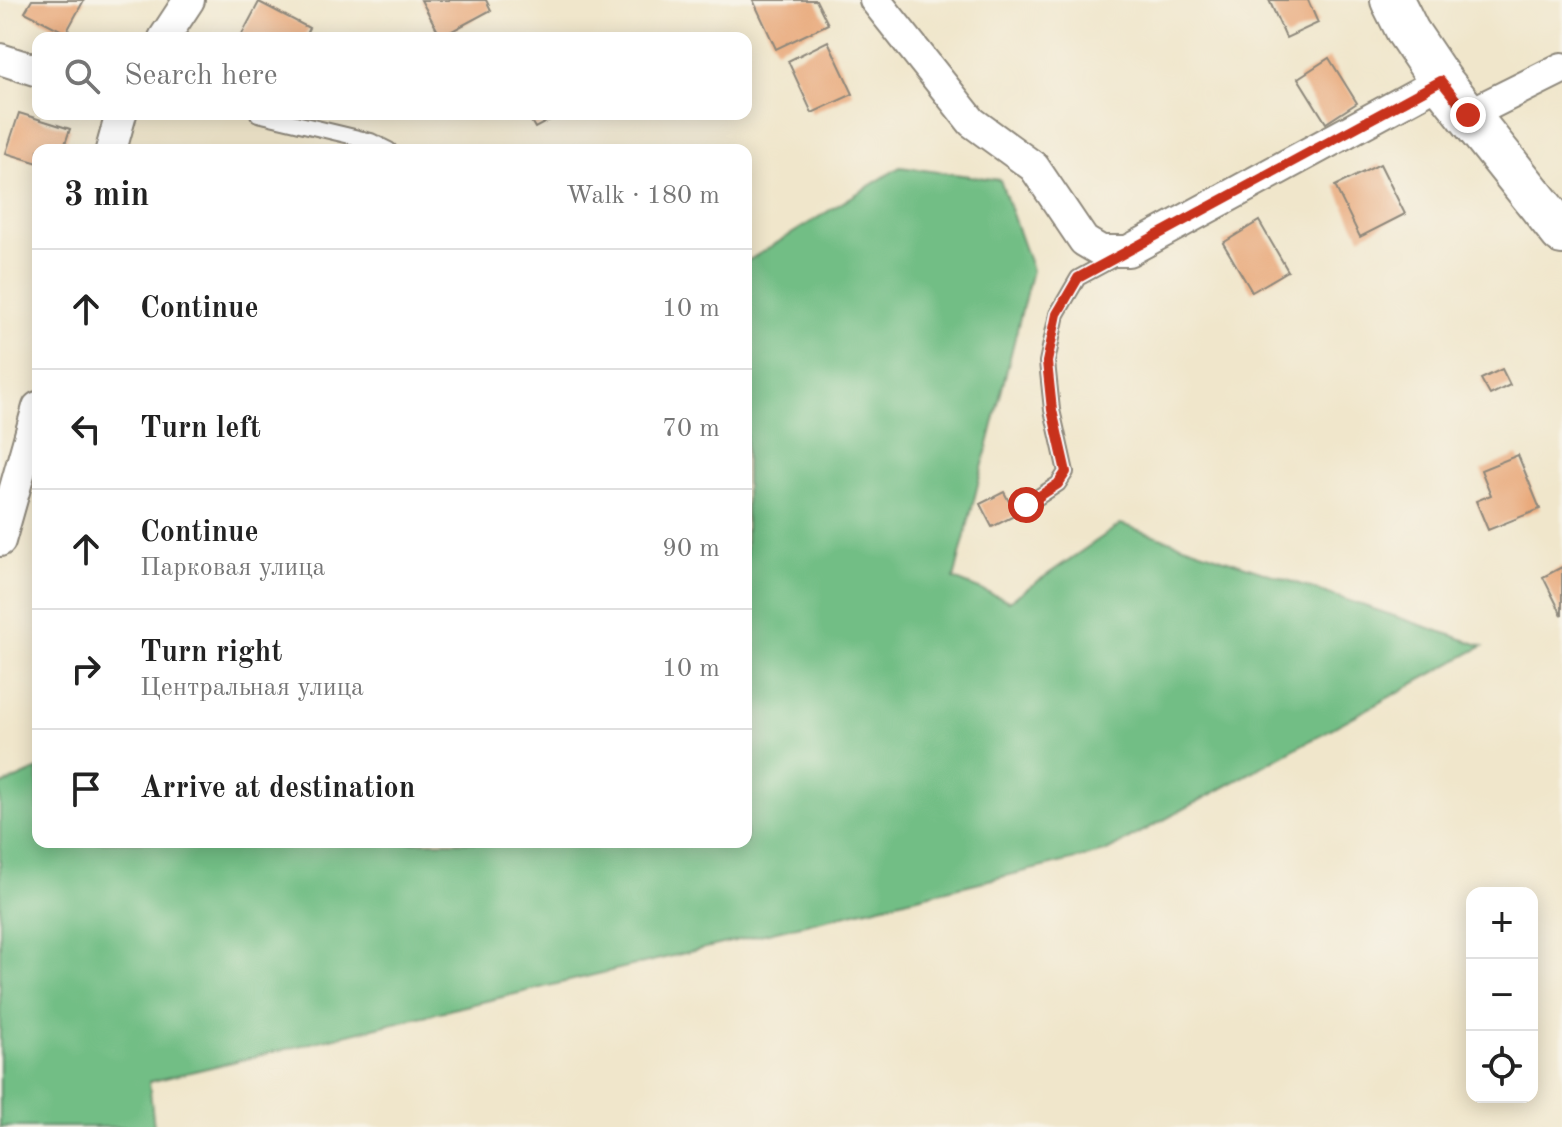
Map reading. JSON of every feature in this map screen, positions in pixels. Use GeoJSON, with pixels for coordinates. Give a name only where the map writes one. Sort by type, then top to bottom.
{"type":"FeatureCollection","features":[{"type":"Feature","properties":{"kind":"main road"},"geometry":{"type":"LineString","coordinates":[[1392,0],[1408,32],[1441,81],[1562,233]]}},
{"type":"Feature","properties":{"kind":"street"},"geometry":{"type":"LineString","coordinates":[[168,32],[189,0]]}},
{"type":"Feature","properties":{"kind":"street"},"geometry":{"type":"LineString","coordinates":[[875,0],[972,122],[1034,167],[1084,241],[1101,251],[1128,251],[1441,81]]}},
{"type":"Feature","properties":{"kind":"street"},"geometry":{"type":"LineString","coordinates":[[0,59],[32,69]]}},
{"type":"Feature","properties":{"kind":"street"},"geometry":{"type":"LineString","coordinates":[[1468,115],[1562,68]]}},
{"type":"Feature","properties":{"kind":"street"},"geometry":{"type":"LineString","coordinates":[[113,144],[119,120]]}},
{"type":"Feature","properties":{"kind":"street"},"geometry":{"type":"LineString","coordinates":[[0,541],[32,428]]}},
{"type":"Feature","properties":{"kind":"lane"},"geometry":{"type":"LineString","coordinates":[[283,120],[377,144]]}},
{"type":"Feature","properties":{"kind":"lane"},"geometry":{"type":"LineString","coordinates":[[1026,505],[1058,484],[1066,472],[1052,410],[1047,362],[1057,314],[1078,278],[1128,251]]}},
{"type":"Feature","properties":{"kind":"green space"},"geometry":{"type":"Polygon","coordinates":[[[900,167],[1000,180],[1032,270],[954,579],[1009,601],[1121,524],[1483,646],[1105,852],[149,1082],[154,1127],[0,1127],[0,786],[32,772],[32,848],[752,848],[752,258],[900,167]]]}},
{"type":"Feature","properties":{"kind":"building"},"geometry":{"type":"Polygon","coordinates":[[[32,0],[84,0],[67,32],[25,12],[32,0]]]}},
{"type":"Feature","properties":{"kind":"building"},"geometry":{"type":"Polygon","coordinates":[[[421,0],[486,0],[491,10],[450,32],[438,32],[421,0]]]}},
{"type":"Feature","properties":{"kind":"building"},"geometry":{"type":"Polygon","coordinates":[[[753,0],[816,0],[828,24],[776,49],[753,0]]]}},
{"type":"Feature","properties":{"kind":"building"},"geometry":{"type":"Polygon","coordinates":[[[1269,0],[1308,0],[1318,23],[1286,38],[1269,0]]]}},
{"type":"Feature","properties":{"kind":"building"},"geometry":{"type":"Polygon","coordinates":[[[259,2],[309,28],[307,32],[243,32],[259,2]]]}},
{"type":"Feature","properties":{"kind":"building"},"geometry":{"type":"Polygon","coordinates":[[[828,41],[853,94],[812,113],[788,61],[828,41]]]}},
{"type":"Feature","properties":{"kind":"building"},"geometry":{"type":"Polygon","coordinates":[[[1329,58],[1357,103],[1326,123],[1298,78],[1329,58]]]}},
{"type":"Feature","properties":{"kind":"building"},"geometry":{"type":"Polygon","coordinates":[[[19,113],[32,117],[32,120],[70,129],[65,144],[32,144],[32,161],[6,153],[19,113]]]}},
{"type":"Feature","properties":{"kind":"building"},"geometry":{"type":"Polygon","coordinates":[[[530,120],[550,120],[535,128],[530,120]]]}},
{"type":"Feature","properties":{"kind":"building"},"geometry":{"type":"Polygon","coordinates":[[[1380,164],[1405,214],[1360,237],[1335,186],[1380,164]]]}},
{"type":"Feature","properties":{"kind":"building"},"geometry":{"type":"Polygon","coordinates":[[[1259,221],[1288,271],[1252,292],[1223,243],[1259,221]]]}},
{"type":"Feature","properties":{"kind":"building"},"geometry":{"type":"Polygon","coordinates":[[[1502,369],[1510,385],[1490,395],[1481,379],[1502,369]]]}},
{"type":"Feature","properties":{"kind":"building"},"geometry":{"type":"Polygon","coordinates":[[[1518,455],[1540,509],[1488,530],[1476,501],[1491,495],[1481,470],[1518,455]]]}},
{"type":"Feature","properties":{"kind":"building"},"geometry":{"type":"Polygon","coordinates":[[[1004,492],[1016,515],[992,527],[980,504],[1004,492]]]}},
{"type":"Feature","properties":{"kind":"building"},"geometry":{"type":"Polygon","coordinates":[[[1562,567],[1562,615],[1543,577],[1562,567]]]}},
{"type":"Feature","properties":{"kind":"route"},"geometry":{"type":"LineString","coordinates":[[1026,505],[1058,484],[1066,472],[1052,410],[1047,362],[1057,314],[1078,278],[1441,81],[1468,115]]}}]}
